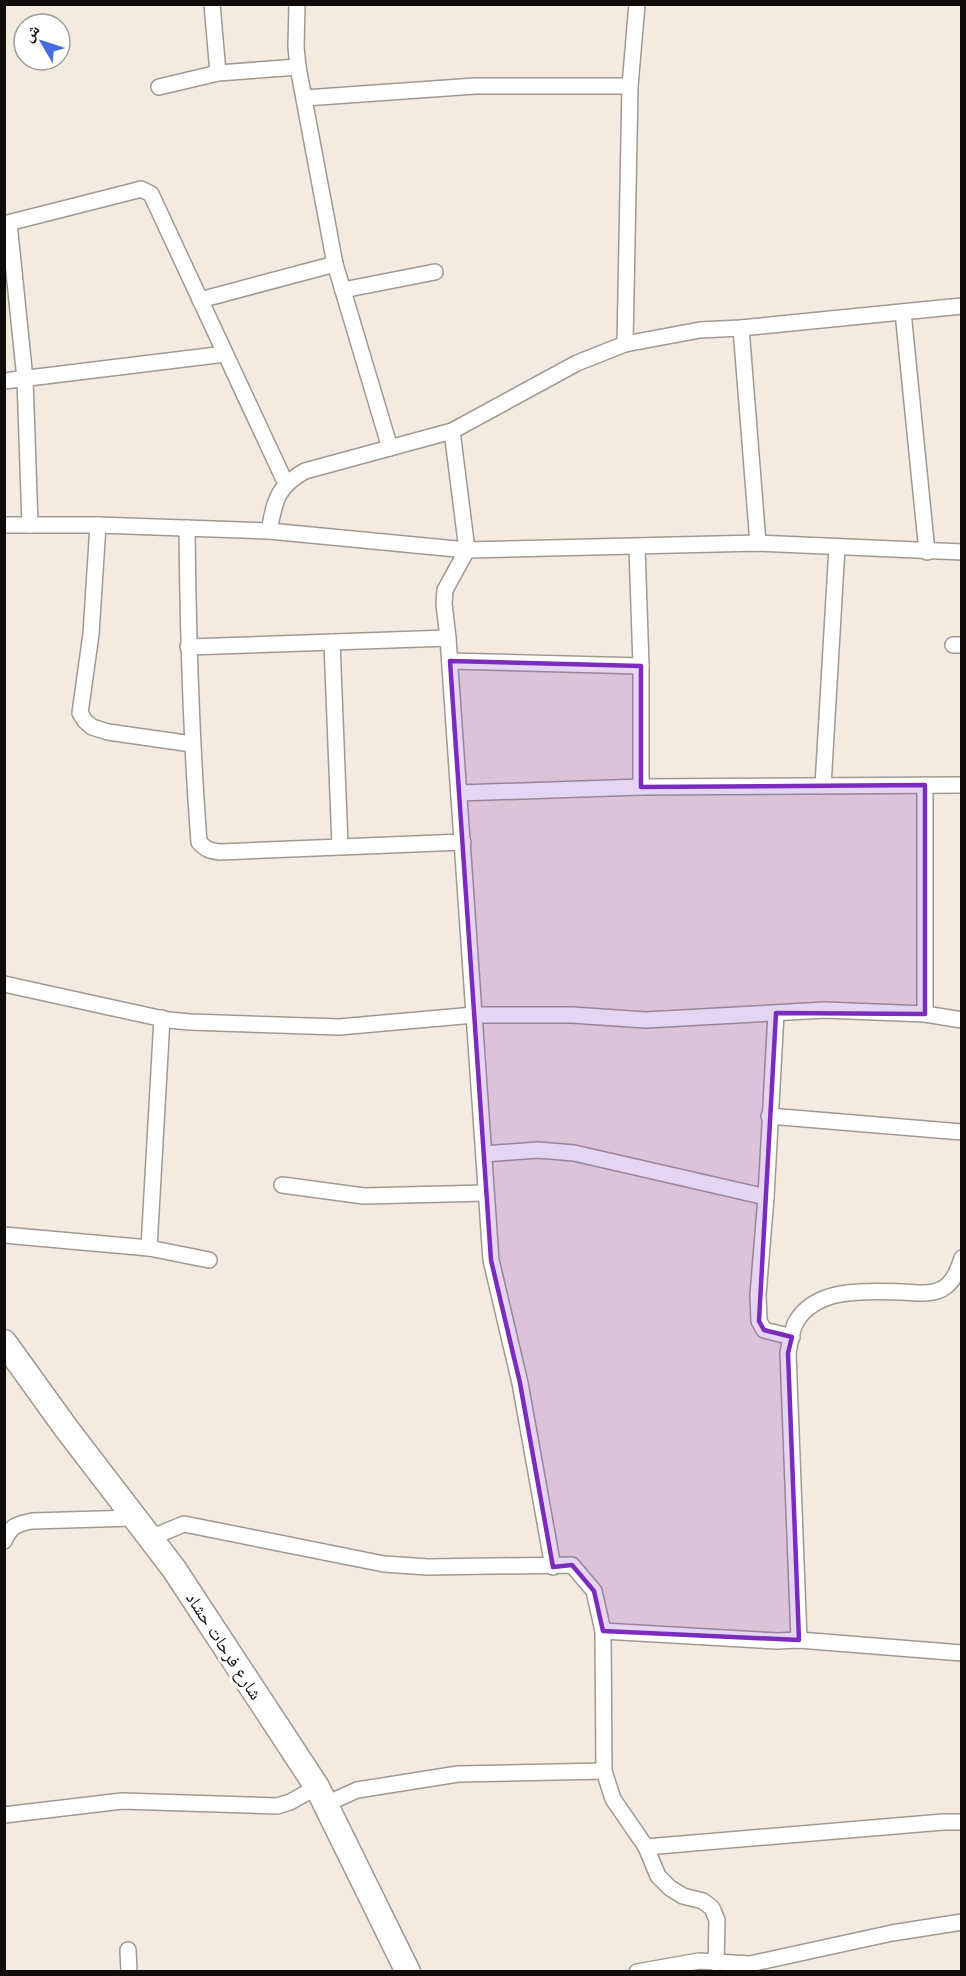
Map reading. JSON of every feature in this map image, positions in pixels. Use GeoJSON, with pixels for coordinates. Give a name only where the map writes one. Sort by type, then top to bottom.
{"type":"FeatureCollection","features":[{"type":"Feature","properties":{"kind":"main road","name":"شارع فرحات حشاد"},"geometry":{"type":"LineString","coordinates":[[4,1342],[66,1428],[174,1569],[322,1796],[408,1971]]}},
{"type":"Feature","properties":{"kind":"street"},"geometry":{"type":"LineString","coordinates":[[212,4],[213,39],[218,73]]}},
{"type":"Feature","properties":{"kind":"street"},"geometry":{"type":"LineString","coordinates":[[297,4],[298,67],[335,264],[390,448]]}},
{"type":"Feature","properties":{"kind":"street"},"geometry":{"type":"LineString","coordinates":[[625,344],[630,86],[637,4]]}},
{"type":"Feature","properties":{"kind":"street"},"geometry":{"type":"LineString","coordinates":[[159,87],[218,73],[298,67]]}},
{"type":"Feature","properties":{"kind":"street"},"geometry":{"type":"LineString","coordinates":[[304,98],[475,86],[630,86]]}},
{"type":"Feature","properties":{"kind":"street"},"geometry":{"type":"LineString","coordinates":[[30,525],[25,379],[7,223],[134,191],[146,190],[154,198],[286,484]]}},
{"type":"Feature","properties":{"kind":"street"},"geometry":{"type":"LineString","coordinates":[[200,300],[335,264]]}},
{"type":"Feature","properties":{"kind":"street"},"geometry":{"type":"LineString","coordinates":[[343,291],[435,272]]}},
{"type":"Feature","properties":{"kind":"street"},"geometry":{"type":"LineString","coordinates":[[269,531],[275,502],[281,489],[305,471],[452,431],[577,363],[625,344],[700,330],[962,306]]}},
{"type":"Feature","properties":{"kind":"street"},"geometry":{"type":"LineString","coordinates":[[903,312],[927,552]]}},
{"type":"Feature","properties":{"kind":"street"},"geometry":{"type":"LineString","coordinates":[[741,328],[758,543]]}},
{"type":"Feature","properties":{"kind":"street"},"geometry":{"type":"LineString","coordinates":[[4,381],[225,354]]}},
{"type":"Feature","properties":{"kind":"street"},"geometry":{"type":"LineString","coordinates":[[452,431],[467,550],[445,590],[444,604],[463,842],[491,1260],[520,1383],[553,1567]]}},
{"type":"Feature","properties":{"kind":"street"},"geometry":{"type":"LineString","coordinates":[[4,525],[98,525],[269,531],[467,550],[758,543],[962,552]]}},
{"type":"Feature","properties":{"kind":"street"},"geometry":{"type":"LineString","coordinates":[[98,525],[91,634],[80,713],[84,721],[92,727],[108,732],[192,744]]}},
{"type":"Feature","properties":{"kind":"street"},"geometry":{"type":"LineString","coordinates":[[187,528],[192,744],[199,842],[204,848],[220,852],[463,842]]}},
{"type":"Feature","properties":{"kind":"street"},"geometry":{"type":"LineString","coordinates":[[637,547],[641,666],[641,787]]}},
{"type":"Feature","properties":{"kind":"street"},"geometry":{"type":"LineString","coordinates":[[823,786],[837,547]]}},
{"type":"Feature","properties":{"kind":"street"},"geometry":{"type":"LineString","coordinates":[[188,647],[448,638]]}},
{"type":"Feature","properties":{"kind":"street"},"geometry":{"type":"LineString","coordinates":[[332,642],[340,846]]}},
{"type":"Feature","properties":{"kind":"street"},"geometry":{"type":"LineString","coordinates":[[450,662],[641,666]]}},
{"type":"Feature","properties":{"kind":"street"},"geometry":{"type":"LineString","coordinates":[[924,785],[925,1014]]}},
{"type":"Feature","properties":{"kind":"street"},"geometry":{"type":"LineString","coordinates":[[459,794],[641,787],[962,785]]}},
{"type":"Feature","properties":{"kind":"street"},"geometry":{"type":"LineString","coordinates":[[4,984],[190,1022],[339,1027],[474,1015],[572,1015],[646,1020],[825,1010],[925,1014],[962,1020]]}},
{"type":"Feature","properties":{"kind":"street"},"geometry":{"type":"LineString","coordinates":[[776,1013],[758,1295],[759,1321],[764,1330],[792,1337]]}},
{"type":"Feature","properties":{"kind":"street"},"geometry":{"type":"LineString","coordinates":[[149,1248],[162,1018]]}},
{"type":"Feature","properties":{"kind":"street"},"geometry":{"type":"LineString","coordinates":[[769,1116],[962,1132]]}},
{"type":"Feature","properties":{"kind":"street"},"geometry":{"type":"LineString","coordinates":[[484,1154],[538,1150],[574,1153],[766,1197]]}},
{"type":"Feature","properties":{"kind":"street"},"geometry":{"type":"LineString","coordinates":[[282,1185],[364,1196],[486,1194]]}},
{"type":"Feature","properties":{"kind":"street"},"geometry":{"type":"LineString","coordinates":[[4,1235],[149,1248],[209,1260]]}},
{"type":"Feature","properties":{"kind":"street"},"geometry":{"type":"LineString","coordinates":[[799,1640],[788,1353],[795,1324],[803,1313],[822,1299],[868,1291],[932,1293],[945,1288],[956,1275],[962,1258]]}},
{"type":"Feature","properties":{"kind":"street"},"geometry":{"type":"LineString","coordinates":[[5,1540],[17,1524],[25,1522],[134,1518]]}},
{"type":"Feature","properties":{"kind":"street"},"geometry":{"type":"LineString","coordinates":[[150,1538],[184,1524],[384,1564],[428,1567],[572,1565],[594,1591],[603,1631],[604,1771],[613,1799],[646,1847],[658,1876],[670,1888],[683,1896],[703,1901],[712,1908],[717,1920],[722,1966]]}},
{"type":"Feature","properties":{"kind":"street"},"geometry":{"type":"LineString","coordinates":[[603,1631],[777,1641],[799,1640],[962,1653]]}},
{"type":"Feature","properties":{"kind":"street"},"geometry":{"type":"LineString","coordinates":[[4,1815],[122,1801],[277,1806],[322,1796],[458,1774],[604,1771]]}},
{"type":"Feature","properties":{"kind":"street"},"geometry":{"type":"LineString","coordinates":[[646,1847],[962,1822]]}},
{"type":"Feature","properties":{"kind":"street"},"geometry":{"type":"LineString","coordinates":[[637,1971],[699,1961],[722,1966],[750,1964],[892,1932],[962,1922]]}},
{"type":"Feature","properties":{"kind":"street"},"geometry":{"type":"LineString","coordinates":[[128,1950],[129,1971]]}},
{"type":"Feature","properties":{"kind":"highlighted area"},"geometry":{"type":"Polygon","coordinates":[[[450,661],[641,666],[641,787],[925,785],[925,1014],[776,1013],[759,1321],[764,1330],[792,1337],[788,1353],[799,1640],[603,1631],[594,1591],[572,1565],[553,1567],[520,1383],[491,1260],[450,661]]]}}]}
